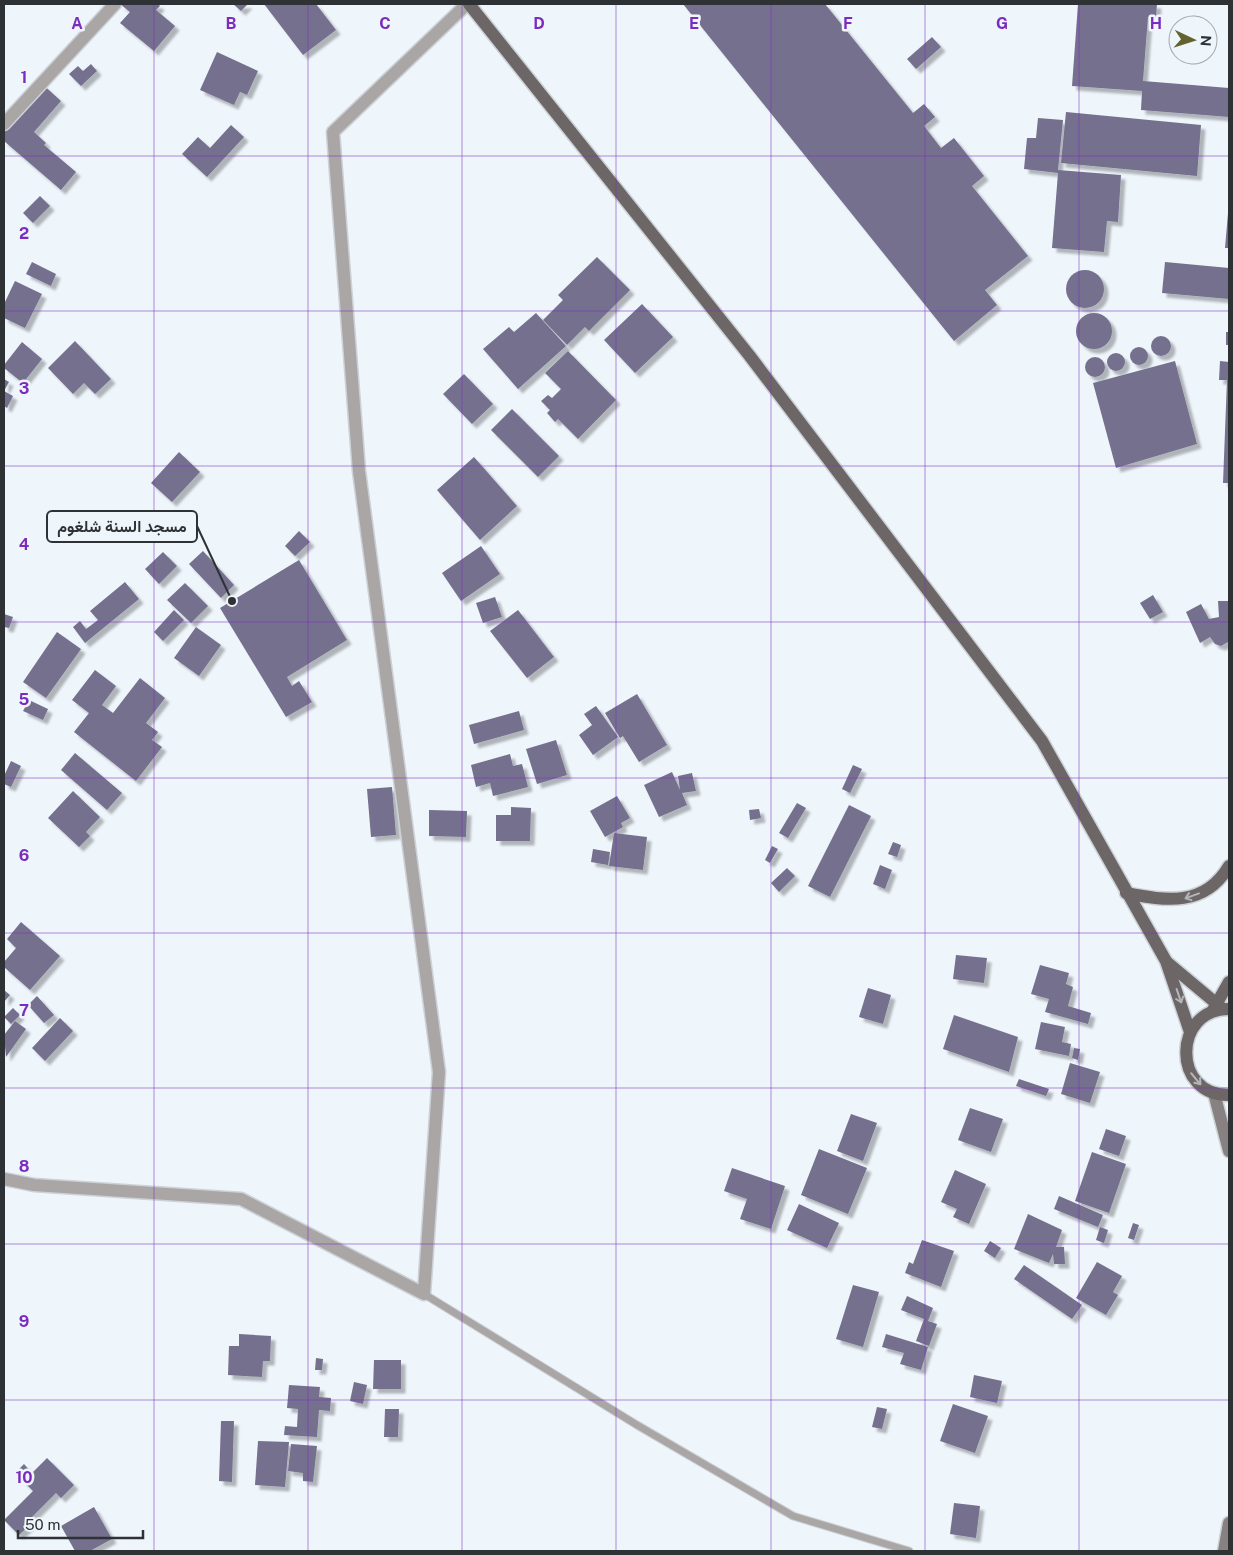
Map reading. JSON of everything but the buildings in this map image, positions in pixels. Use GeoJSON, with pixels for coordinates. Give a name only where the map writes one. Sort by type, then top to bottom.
{"type":"FeatureCollection","features":[{"type":"Feature","properties":{"kind":"main road"},"geometry":{"type":"LineString","coordinates":[[468,4],[749,355],[1042,741],[1166,961],[1190,1032]]}},
{"type":"Feature","properties":{"kind":"main road"},"geometry":{"type":"LineString","coordinates":[[1126,893],[1168,900],[1193,897],[1211,886],[1229,866]]}},
{"type":"Feature","properties":{"kind":"main road"},"geometry":{"type":"LineString","coordinates":[[1166,961],[1220,1009]]}},
{"type":"Feature","properties":{"kind":"main road"},"geometry":{"type":"LineString","coordinates":[[1229,982],[1220,1009],[1196,1024],[1190,1032],[1185,1052],[1190,1073],[1196,1081],[1224,1096],[1229,1151]]}},
{"type":"Feature","properties":{"kind":"main road"},"geometry":{"type":"LineString","coordinates":[[1224,1551],[1229,1523]]}},
{"type":"Feature","properties":{"kind":"street"},"geometry":{"type":"LineString","coordinates":[[4,124],[115,4]]}},
{"type":"Feature","properties":{"kind":"street"},"geometry":{"type":"LineString","coordinates":[[4,1179],[34,1184],[241,1199],[424,1294],[439,1072],[359,471],[333,132],[468,4]]}},
{"type":"Feature","properties":{"kind":"lane"},"geometry":{"type":"LineString","coordinates":[[424,1294],[638,1425],[793,1516],[909,1551]]}},
{"type":"Feature","properties":{"kind":"place","name":"مسجد السنة شلغوم"},"geometry":{"type":"Point","coordinates":[232,601]}}]}
